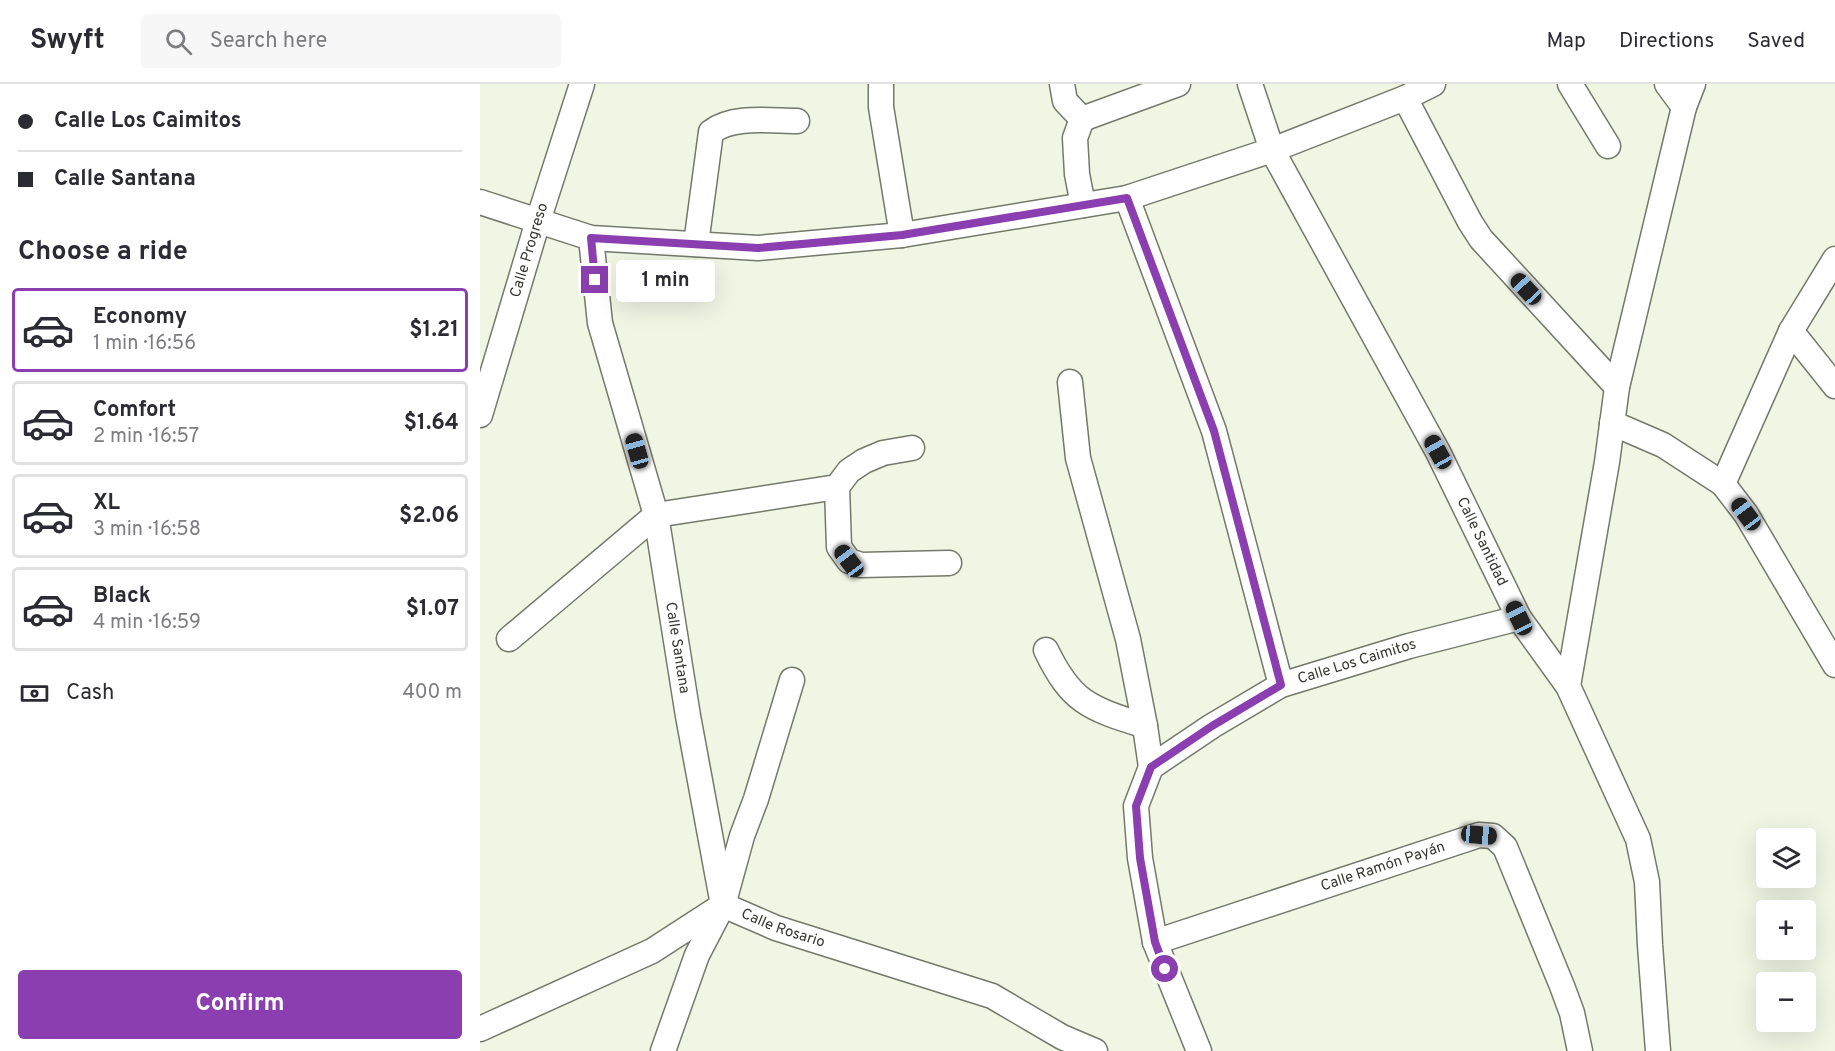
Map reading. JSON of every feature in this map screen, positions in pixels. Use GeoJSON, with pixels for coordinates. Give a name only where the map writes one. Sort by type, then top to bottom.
{"type":"FeatureCollection","features":[{"type":"Feature","properties":{"kind":"street","name":"Calle Progreso"},"geometry":{"type":"LineString","coordinates":[[480,415],[582,84]]}},
{"type":"Feature","properties":{"kind":"street"},"geometry":{"type":"LineString","coordinates":[[881,84],[881,108],[902,235]]}},
{"type":"Feature","properties":{"kind":"street"},"geometry":{"type":"LineString","coordinates":[[1062,84],[1065,101],[1082,119]]}},
{"type":"Feature","properties":{"kind":"street"},"geometry":{"type":"LineString","coordinates":[[1083,205],[1077,174],[1075,138],[1082,119],[1178,84]]}},
{"type":"Feature","properties":{"kind":"street","name":"Calle Santidad"},"geometry":{"type":"LineString","coordinates":[[1250,84],[1272,150],[1438,452],[1519,618],[1568,686],[1638,839],[1647,882],[1658,1051]]}},
{"type":"Feature","properties":{"kind":"street"},"geometry":{"type":"LineString","coordinates":[[1570,84],[1608,146]]}},
{"type":"Feature","properties":{"kind":"street"},"geometry":{"type":"LineString","coordinates":[[1668,84],[1684,107]]}},
{"type":"Feature","properties":{"kind":"street"},"geometry":{"type":"LineString","coordinates":[[1568,686],[1617,387],[1684,107],[1693,84]]}},
{"type":"Feature","properties":{"kind":"street"},"geometry":{"type":"LineString","coordinates":[[480,202],[591,238],[758,248],[902,235],[1127,198],[1272,150],[1421,89],[1470,222],[1481,239],[1617,387]]}},
{"type":"Feature","properties":{"kind":"street"},"geometry":{"type":"LineString","coordinates":[[696,244],[711,132],[720,125],[741,121],[797,121]]}},
{"type":"Feature","properties":{"kind":"street"},"geometry":{"type":"LineString","coordinates":[[1127,198],[1214,431],[1281,685]]}},
{"type":"Feature","properties":{"kind":"street","name":"Calle Santana"},"geometry":{"type":"LineString","coordinates":[[591,238],[600,323],[656,515],[688,716],[723,905]]}},
{"type":"Feature","properties":{"kind":"street"},"geometry":{"type":"LineString","coordinates":[[1723,484],[1791,331],[1835,259]]}},
{"type":"Feature","properties":{"kind":"street"},"geometry":{"type":"LineString","coordinates":[[1791,331],[1835,386]]}},
{"type":"Feature","properties":{"kind":"street"},"geometry":{"type":"LineString","coordinates":[[1070,382],[1078,458],[1128,639],[1145,726],[1151,767],[1136,806],[1140,858],[1155,942],[1199,1051]]}},
{"type":"Feature","properties":{"kind":"street"},"geometry":{"type":"LineString","coordinates":[[1612,423],[1663,445],[1723,484],[1746,514],[1835,665]]}},
{"type":"Feature","properties":{"kind":"street"},"geometry":{"type":"LineString","coordinates":[[912,448],[884,453],[864,461],[849,471],[837,487],[839,547],[849,561],[861,566],[949,563]]}},
{"type":"Feature","properties":{"kind":"street"},"geometry":{"type":"LineString","coordinates":[[509,639],[656,515],[837,487]]}},
{"type":"Feature","properties":{"kind":"street","name":"Calle Los Caimitos"},"geometry":{"type":"LineString","coordinates":[[1151,767],[1212,726],[1281,685],[1409,646],[1519,618]]}},
{"type":"Feature","properties":{"kind":"street"},"geometry":{"type":"LineString","coordinates":[[1046,650],[1057,672],[1070,690],[1084,701],[1100,711],[1145,726]]}},
{"type":"Feature","properties":{"kind":"street"},"geometry":{"type":"LineString","coordinates":[[663,1051],[697,955],[723,905],[742,836],[756,799],[792,680]]}},
{"type":"Feature","properties":{"kind":"street","name":"Calle Ramón Payán"},"geometry":{"type":"LineString","coordinates":[[1155,942],[1479,835],[1493,836],[1505,847],[1563,986],[1572,1013],[1580,1051]]}},
{"type":"Feature","properties":{"kind":"street","name":"Calle Rosario"},"geometry":{"type":"LineString","coordinates":[[480,1029],[652,951],[723,905],[776,928],[992,996],[1063,1044],[1095,1051]]}},
{"type":"Feature","properties":{"kind":"route"},"geometry":{"type":"LineString","coordinates":[[595,280],[591,238],[758,248],[902,235],[1127,198],[1214,431],[1281,685],[1212,726],[1151,767],[1136,806],[1140,858],[1155,942],[1165,969]]}}]}
